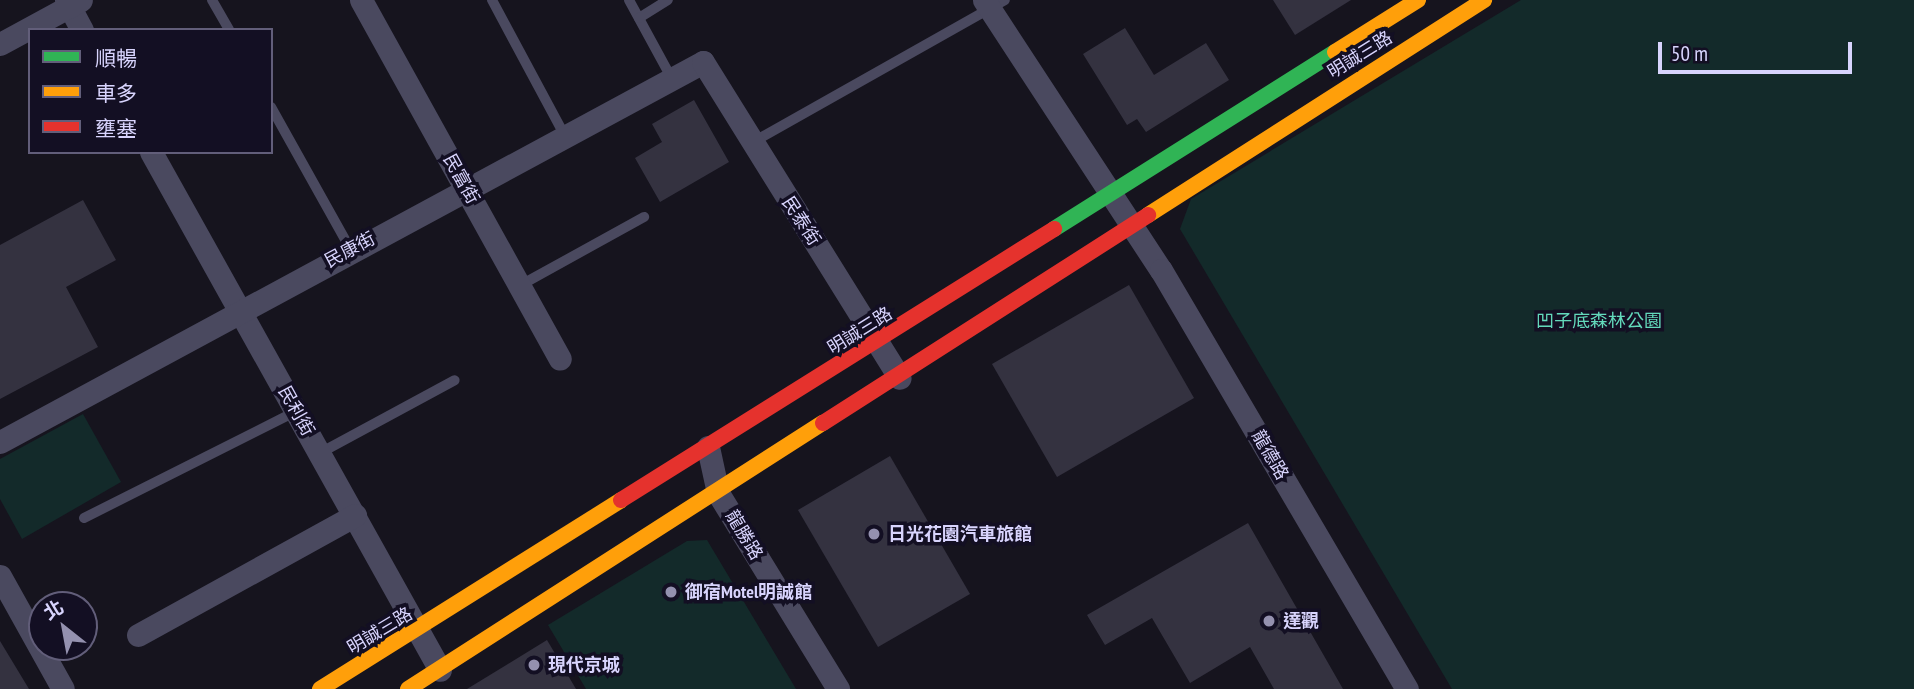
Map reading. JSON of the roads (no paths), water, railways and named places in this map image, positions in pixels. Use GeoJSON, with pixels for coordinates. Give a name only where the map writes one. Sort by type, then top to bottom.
{"type":"FeatureCollection","features":[{"type":"Feature","properties":{"kind":"street","name":"民富街"},"geometry":{"type":"LineString","coordinates":[[361,0],[559,359]]}},
{"type":"Feature","properties":{"kind":"street","name":"明誠三路"},"geometry":{"type":"LineString","coordinates":[[320,689],[418,631],[878,343],[1110,192],[1418,0]]}},
{"type":"Feature","properties":{"kind":"street"},"geometry":{"type":"LineString","coordinates":[[0,44],[72,2],[81,28]]}},
{"type":"Feature","properties":{"kind":"street","name":"龍德路"},"geometry":{"type":"LineString","coordinates":[[993,3],[1130,223],[1407,689]]}},
{"type":"Feature","properties":{"kind":"street","name":"明誠三路"},"geometry":{"type":"LineString","coordinates":[[408,689],[900,378],[1130,223],[1469,4]]}},
{"type":"Feature","properties":{"kind":"street","name":"民康街"},"geometry":{"type":"LineString","coordinates":[[0,442],[239,310],[703,62]]}},
{"type":"Feature","properties":{"kind":"street","name":"民泰街"},"geometry":{"type":"LineString","coordinates":[[703,62],[751,144],[900,378]]}},
{"type":"Feature","properties":{"kind":"street","name":"民利街"},"geometry":{"type":"LineString","coordinates":[[152,154],[440,670]]}},
{"type":"Feature","properties":{"kind":"street","name":"龍勝路"},"geometry":{"type":"LineString","coordinates":[[708,447],[718,493],[838,689]]}},
{"type":"Feature","properties":{"kind":"street"},"geometry":{"type":"LineString","coordinates":[[138,635],[355,515]]}},
{"type":"Feature","properties":{"kind":"street"},"geometry":{"type":"LineString","coordinates":[[0,576],[63,689]]}},
{"type":"Feature","properties":{"kind":"lane"},"geometry":{"type":"LineString","coordinates":[[212,0],[228,28]]}},
{"type":"Feature","properties":{"kind":"lane"},"geometry":{"type":"LineString","coordinates":[[492,0],[565,136]]}},
{"type":"Feature","properties":{"kind":"lane"},"geometry":{"type":"LineString","coordinates":[[629,0],[672,79]]}},
{"type":"Feature","properties":{"kind":"lane"},"geometry":{"type":"LineString","coordinates":[[639,18],[668,0]]}},
{"type":"Feature","properties":{"kind":"lane"},"geometry":{"type":"LineString","coordinates":[[751,144],[993,3]]}},
{"type":"Feature","properties":{"kind":"lane"},"geometry":{"type":"LineString","coordinates":[[273,111],[351,250]]}},
{"type":"Feature","properties":{"kind":"lane"},"geometry":{"type":"LineString","coordinates":[[519,286],[644,217]]}},
{"type":"Feature","properties":{"kind":"lane"},"geometry":{"type":"LineString","coordinates":[[320,453],[455,380]]}},
{"type":"Feature","properties":{"kind":"lane"},"geometry":{"type":"LineString","coordinates":[[85,518],[296,411]]}},
{"type":"Feature","properties":{"kind":"place","name":"日光花園汽車旅館"},"geometry":{"type":"Point","coordinates":[874,534]}},
{"type":"Feature","properties":{"kind":"place","name":"御宿Motel明誠館"},"geometry":{"type":"Point","coordinates":[671,592]}},
{"type":"Feature","properties":{"kind":"place","name":"達觀"},"geometry":{"type":"Point","coordinates":[1269,621]}},
{"type":"Feature","properties":{"kind":"place","name":"現代京城"},"geometry":{"type":"Point","coordinates":[534,665]}},
{"type":"Feature","properties":{"kind":"park label","name":"凹子底森林公園"},"geometry":{"type":"Point","coordinates":[1599,321]}}]}
